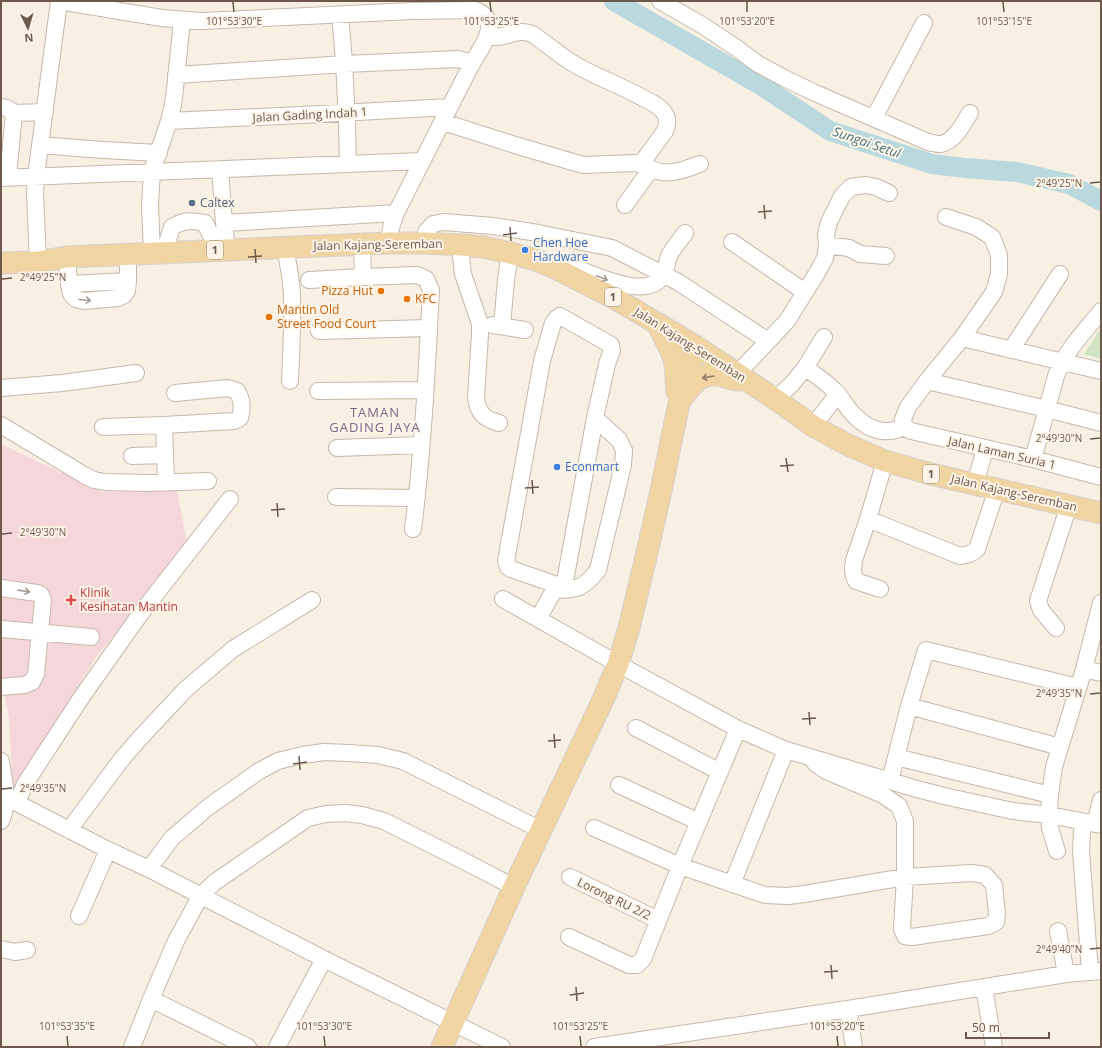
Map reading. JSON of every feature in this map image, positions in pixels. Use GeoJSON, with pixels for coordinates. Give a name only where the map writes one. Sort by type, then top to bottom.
{"type":"FeatureCollection","features":[{"type":"Feature","properties":{"kind":"main road","name":"Jalan Kajang-Seremban"},"geometry":{"type":"LineString","coordinates":[[1,263],[38,256],[68,257],[388,243],[462,244],[510,253],[542,263],[616,298],[742,377],[813,426],[848,445],[885,461],[931,474],[1101,513]]}},
{"type":"Feature","properties":{"kind":"main road"},"geometry":{"type":"LineString","coordinates":[[1,252],[38,256]]}},
{"type":"Feature","properties":{"kind":"main road"},"geometry":{"type":"LineString","coordinates":[[657,323],[675,362],[676,390],[679,402]]}},
{"type":"Feature","properties":{"kind":"main road"},"geometry":{"type":"LineString","coordinates":[[442,1047],[514,887],[600,707],[618,664],[629,628],[649,544],[684,380],[697,348]]}},
{"type":"Feature","properties":{"kind":"main road"},"geometry":{"type":"LineString","coordinates":[[679,402],[699,378],[717,375],[736,380],[742,377]]}},
{"type":"Feature","properties":{"kind":"street"},"geometry":{"type":"LineString","coordinates":[[38,256],[35,194],[36,176],[59,1],[182,20],[201,21],[412,11],[475,10],[482,13],[488,21],[489,28],[487,36],[396,213],[388,243]]}},
{"type":"Feature","properties":{"kind":"street"},"geometry":{"type":"LineString","coordinates":[[660,1],[702,25],[736,47],[758,64],[784,78],[928,142],[939,144],[949,141],[970,113]]}},
{"type":"Feature","properties":{"kind":"street"},"geometry":{"type":"LineString","coordinates":[[340,15],[345,64],[348,164]]}},
{"type":"Feature","properties":{"kind":"street"},"geometry":{"type":"LineString","coordinates":[[158,252],[150,205],[152,171],[169,120],[175,89],[182,20]]}},
{"type":"Feature","properties":{"kind":"street"},"geometry":{"type":"LineString","coordinates":[[874,118],[924,23]]}},
{"type":"Feature","properties":{"kind":"street"},"geometry":{"type":"LineString","coordinates":[[487,36],[499,38],[518,32],[531,34],[584,70],[635,93],[662,110],[667,117],[665,131],[625,205]]}},
{"type":"Feature","properties":{"kind":"street"},"geometry":{"type":"LineString","coordinates":[[176,74],[458,59],[472,63]]}},
{"type":"Feature","properties":{"kind":"street"},"geometry":{"type":"LineString","coordinates":[[45,112],[7,117],[5,178],[422,161]]}},
{"type":"Feature","properties":{"kind":"street","name":"Jalan Gading Indah 1"},"geometry":{"type":"LineString","coordinates":[[169,120],[347,113],[447,115]]}},
{"type":"Feature","properties":{"kind":"street"},"geometry":{"type":"LineString","coordinates":[[447,115],[515,146],[583,165],[635,163],[662,172],[676,172],[700,164]]}},
{"type":"Feature","properties":{"kind":"street"},"geometry":{"type":"LineString","coordinates":[[40,145],[158,153]]}},
{"type":"Feature","properties":{"kind":"street"},"geometry":{"type":"LineString","coordinates":[[220,169],[224,223],[223,250]]}},
{"type":"Feature","properties":{"kind":"street"},"geometry":{"type":"LineString","coordinates":[[742,377],[768,341],[787,321],[825,258],[827,246],[826,234],[829,222],[842,196],[851,187],[866,185],[876,187],[889,193]]}},
{"type":"Feature","properties":{"kind":"street"},"geometry":{"type":"LineString","coordinates":[[224,223],[396,213]]}},
{"type":"Feature","properties":{"kind":"street"},"geometry":{"type":"LineString","coordinates":[[805,368],[823,379],[838,394],[854,415],[871,428],[881,431],[891,431],[904,427],[903,419],[908,407],[962,338],[994,292],[999,274],[999,255],[992,237],[976,227],[946,217]]}},
{"type":"Feature","properties":{"kind":"street"},"geometry":{"type":"LineString","coordinates":[[158,252],[172,227],[182,221],[197,221],[205,223],[223,250]]}},
{"type":"Feature","properties":{"kind":"street"},"geometry":{"type":"LineString","coordinates":[[426,243],[426,232],[433,224],[444,222],[493,226],[538,233],[612,248],[663,276],[678,282],[768,341]]}},
{"type":"Feature","properties":{"kind":"street"},"geometry":{"type":"LineString","coordinates":[[538,233],[542,263],[576,268],[614,282],[625,285],[640,286],[650,285],[663,276],[669,257],[685,233]]}},
{"type":"Feature","properties":{"kind":"street"},"geometry":{"type":"LineString","coordinates":[[732,242],[805,292]]}},
{"type":"Feature","properties":{"kind":"street"},"geometry":{"type":"LineString","coordinates":[[362,244],[363,277]]}},
{"type":"Feature","properties":{"kind":"street"},"geometry":{"type":"LineString","coordinates":[[462,244],[463,274],[480,324],[476,398],[477,406],[481,413],[490,421],[499,423]]}},
{"type":"Feature","properties":{"kind":"street"},"geometry":{"type":"LineString","coordinates":[[827,246],[849,248],[860,254],[886,256]]}},
{"type":"Feature","properties":{"kind":"street"},"geometry":{"type":"LineString","coordinates":[[285,247],[292,297],[290,381]]}},
{"type":"Feature","properties":{"kind":"street"},"geometry":{"type":"LineString","coordinates":[[502,326],[510,253]]}},
{"type":"Feature","properties":{"kind":"street"},"geometry":{"type":"LineString","coordinates":[[68,257],[71,294],[76,299],[84,301],[118,298],[124,295],[127,291],[128,254]]}},
{"type":"Feature","properties":{"kind":"street"},"geometry":{"type":"LineString","coordinates":[[1011,350],[1060,274]]}},
{"type":"Feature","properties":{"kind":"street"},"geometry":{"type":"LineString","coordinates":[[309,280],[417,275],[426,279],[431,290],[421,445],[413,529]]}},
{"type":"Feature","properties":{"kind":"street"},"geometry":{"type":"LineString","coordinates":[[1033,459],[1056,376],[1068,353],[1101,311]]}},
{"type":"Feature","properties":{"kind":"street"},"geometry":{"type":"LineString","coordinates":[[538,619],[556,587],[565,581],[595,418],[612,347],[611,345],[560,316],[553,323],[542,361],[506,561],[508,567],[511,569],[556,587],[568,590],[578,588],[592,578],[598,570],[624,465],[624,450],[618,440],[595,418]]}},
{"type":"Feature","properties":{"kind":"street"},"geometry":{"type":"LineString","coordinates":[[480,324],[525,330]]}},
{"type":"Feature","properties":{"kind":"street"},"geometry":{"type":"LineString","coordinates":[[319,331],[429,328]]}},
{"type":"Feature","properties":{"kind":"street"},"geometry":{"type":"LineString","coordinates":[[775,399],[791,385],[805,368],[824,337]]}},
{"type":"Feature","properties":{"kind":"street"},"geometry":{"type":"LineString","coordinates":[[962,338],[1101,371]]}},
{"type":"Feature","properties":{"kind":"street"},"geometry":{"type":"LineString","coordinates":[[1,388],[62,383],[136,373]]}},
{"type":"Feature","properties":{"kind":"street"},"geometry":{"type":"LineString","coordinates":[[927,381],[1101,423]]}},
{"type":"Feature","properties":{"kind":"street"},"geometry":{"type":"LineString","coordinates":[[103,427],[234,421],[240,418],[242,411],[241,398],[237,391],[228,388],[176,393]]}},
{"type":"Feature","properties":{"kind":"street"},"geometry":{"type":"LineString","coordinates":[[318,391],[425,390]]}},
{"type":"Feature","properties":{"kind":"street"},"geometry":{"type":"LineString","coordinates":[[813,426],[838,394]]}},
{"type":"Feature","properties":{"kind":"street"},"geometry":{"type":"LineString","coordinates":[[1,425],[94,480],[105,482],[166,483],[208,481]]}},
{"type":"Feature","properties":{"kind":"street"},"geometry":{"type":"LineString","coordinates":[[164,425],[166,483]]}},
{"type":"Feature","properties":{"kind":"street","name":"Jalan Laman Suria 1"},"geometry":{"type":"LineString","coordinates":[[904,427],[911,431],[1033,459],[1101,477]]}},
{"type":"Feature","properties":{"kind":"street"},"geometry":{"type":"LineString","coordinates":[[337,448],[421,445]]}},
{"type":"Feature","properties":{"kind":"street"},"geometry":{"type":"LineString","coordinates":[[976,484],[985,449]]}},
{"type":"Feature","properties":{"kind":"street"},"geometry":{"type":"LineString","coordinates":[[132,456],[165,455]]}},
{"type":"Feature","properties":{"kind":"street"},"geometry":{"type":"LineString","coordinates":[[880,589],[856,581],[852,570],[885,461]]}},
{"type":"Feature","properties":{"kind":"street"},"geometry":{"type":"LineString","coordinates":[[868,519],[960,556],[968,555],[977,549],[997,489]]}},
{"type":"Feature","properties":{"kind":"street"},"geometry":{"type":"LineString","coordinates":[[336,496],[417,498]]}},
{"type":"Feature","properties":{"kind":"street"},"geometry":{"type":"LineString","coordinates":[[1,821],[11,800],[25,784],[81,698],[141,613],[230,499]]}},
{"type":"Feature","properties":{"kind":"street"},"geometry":{"type":"LineString","coordinates":[[1056,628],[1041,610],[1038,600],[1069,505]]}},
{"type":"Feature","properties":{"kind":"street"},"geometry":{"type":"LineString","coordinates":[[1,588],[37,593],[42,595],[43,600],[36,674],[32,682],[24,685],[1,687]]}},
{"type":"Feature","properties":{"kind":"street"},"geometry":{"type":"LineString","coordinates":[[503,599],[618,664],[738,729],[786,750],[944,796],[1013,811],[1049,815],[1093,824]]}},
{"type":"Feature","properties":{"kind":"street"},"geometry":{"type":"LineString","coordinates":[[69,830],[121,760],[186,689],[233,649],[312,600]]}},
{"type":"Feature","properties":{"kind":"street"},"geometry":{"type":"LineString","coordinates":[[1057,851],[1050,828],[1049,815],[1054,767],[1084,669],[1100,608]]}},
{"type":"Feature","properties":{"kind":"street"},"geometry":{"type":"LineString","coordinates":[[2,629],[92,637]]}},
{"type":"Feature","properties":{"kind":"street"},"geometry":{"type":"LineString","coordinates":[[890,781],[909,706],[926,650],[1078,687]]}},
{"type":"Feature","properties":{"kind":"street"},"geometry":{"type":"LineString","coordinates":[[1084,669],[1101,673]]}},
{"type":"Feature","properties":{"kind":"street"},"geometry":{"type":"LineString","coordinates":[[909,706],[1060,747]]}},
{"type":"Feature","properties":{"kind":"street"},"geometry":{"type":"LineString","coordinates":[[636,728],[720,772]]}},
{"type":"Feature","properties":{"kind":"street"},"geometry":{"type":"LineString","coordinates":[[569,938],[629,965],[637,965],[643,960],[680,866],[738,729]]}},
{"type":"Feature","properties":{"kind":"street"},"geometry":{"type":"LineString","coordinates":[[732,884],[786,750]]}},
{"type":"Feature","properties":{"kind":"street"},"geometry":{"type":"LineString","coordinates":[[149,869],[172,838],[207,808],[259,771],[278,761],[324,752],[378,755],[403,761],[541,830]]}},
{"type":"Feature","properties":{"kind":"street"},"geometry":{"type":"LineString","coordinates":[[896,757],[1050,795]]}},
{"type":"Feature","properties":{"kind":"street"},"geometry":{"type":"LineString","coordinates":[[594,828],[680,866],[765,895],[788,896],[804,894],[906,877],[972,873],[985,875],[994,885],[997,914],[996,922],[988,926],[912,937],[905,936],[902,929],[906,877],[905,821],[900,806],[883,796],[826,771],[816,764],[811,758]]}},
{"type":"Feature","properties":{"kind":"street"},"geometry":{"type":"LineString","coordinates":[[1,761],[11,800],[502,1047]]}},
{"type":"Feature","properties":{"kind":"street"},"geometry":{"type":"LineString","coordinates":[[619,785],[699,822]]}},
{"type":"Feature","properties":{"kind":"street"},"geometry":{"type":"LineString","coordinates":[[594,1047],[848,1009],[1066,974],[1095,972],[1081,851],[1082,832],[1093,824],[1101,800]]}},
{"type":"Feature","properties":{"kind":"street"},"geometry":{"type":"LineString","coordinates":[[132,1047],[150,999],[176,941],[201,895],[215,882],[308,818],[326,814],[345,813],[362,815],[384,822],[514,887]]}},
{"type":"Feature","properties":{"kind":"street"},"geometry":{"type":"LineString","coordinates":[[79,916],[108,850]]}},
{"type":"Feature","properties":{"kind":"street","name":"Lorong RU 2/2"},"geometry":{"type":"LineString","coordinates":[[570,877],[658,920]]}},
{"type":"Feature","properties":{"kind":"street"},"geometry":{"type":"LineString","coordinates":[[1058,931],[1066,974]]}},
{"type":"Feature","properties":{"kind":"street"},"geometry":{"type":"LineString","coordinates":[[1,949],[15,952],[27,950]]}},
{"type":"Feature","properties":{"kind":"street"},"geometry":{"type":"LineString","coordinates":[[277,1047],[324,958]]}},
{"type":"Feature","properties":{"kind":"street"},"geometry":{"type":"LineString","coordinates":[[984,987],[994,1047]]}},
{"type":"Feature","properties":{"kind":"street"},"geometry":{"type":"LineString","coordinates":[[150,999],[248,1047]]}},
{"type":"Feature","properties":{"kind":"street"},"geometry":{"type":"LineString","coordinates":[[848,1009],[854,1047]]}},
{"type":"Feature","properties":{"kind":"shaded area","name":"Klinik Kesihatan Mantin"},"geometry":{"type":"Polygon","coordinates":[[[1,444],[102,492],[177,490],[187,544],[96,657],[13,790],[9,718],[1,676],[1,444]]]}},
{"type":"Feature","properties":{"kind":"green space"},"geometry":{"type":"Polygon","coordinates":[[[1101,328],[1101,359],[1084,354],[1101,328]]]}},
{"type":"Feature","properties":{"kind":"waterway","name":"Sungai Setul"},"geometry":{"type":"LineString","coordinates":[[614,1],[759,84],[830,131],[932,164],[1017,172],[1069,184],[1101,201]]}},
{"type":"Feature","properties":{"kind":"place","name":"Caltex"},"geometry":{"type":"Point","coordinates":[192,203]}},
{"type":"Feature","properties":{"kind":"place","name":"Chen Hoe Hardware"},"geometry":{"type":"Point","coordinates":[525,250]}},
{"type":"Feature","properties":{"kind":"place","name":"Pizza Hut"},"geometry":{"type":"Point","coordinates":[381,291]}},
{"type":"Feature","properties":{"kind":"place","name":"KFC"},"geometry":{"type":"Point","coordinates":[407,299]}},
{"type":"Feature","properties":{"kind":"place","name":"Mantin Old Street Food Court"},"geometry":{"type":"Point","coordinates":[269,317]}},
{"type":"Feature","properties":{"kind":"place","name":"Econmart"},"geometry":{"type":"Point","coordinates":[557,467]}},
{"type":"Feature","properties":{"kind":"place","name":"Klinik Kesihatan Mantin"},"geometry":{"type":"Point","coordinates":[71,600]}},
{"type":"Feature","properties":{"kind":"district","name":"TAMAN GADING JAYA"},"geometry":{"type":"Point","coordinates":[375,420]}}]}
